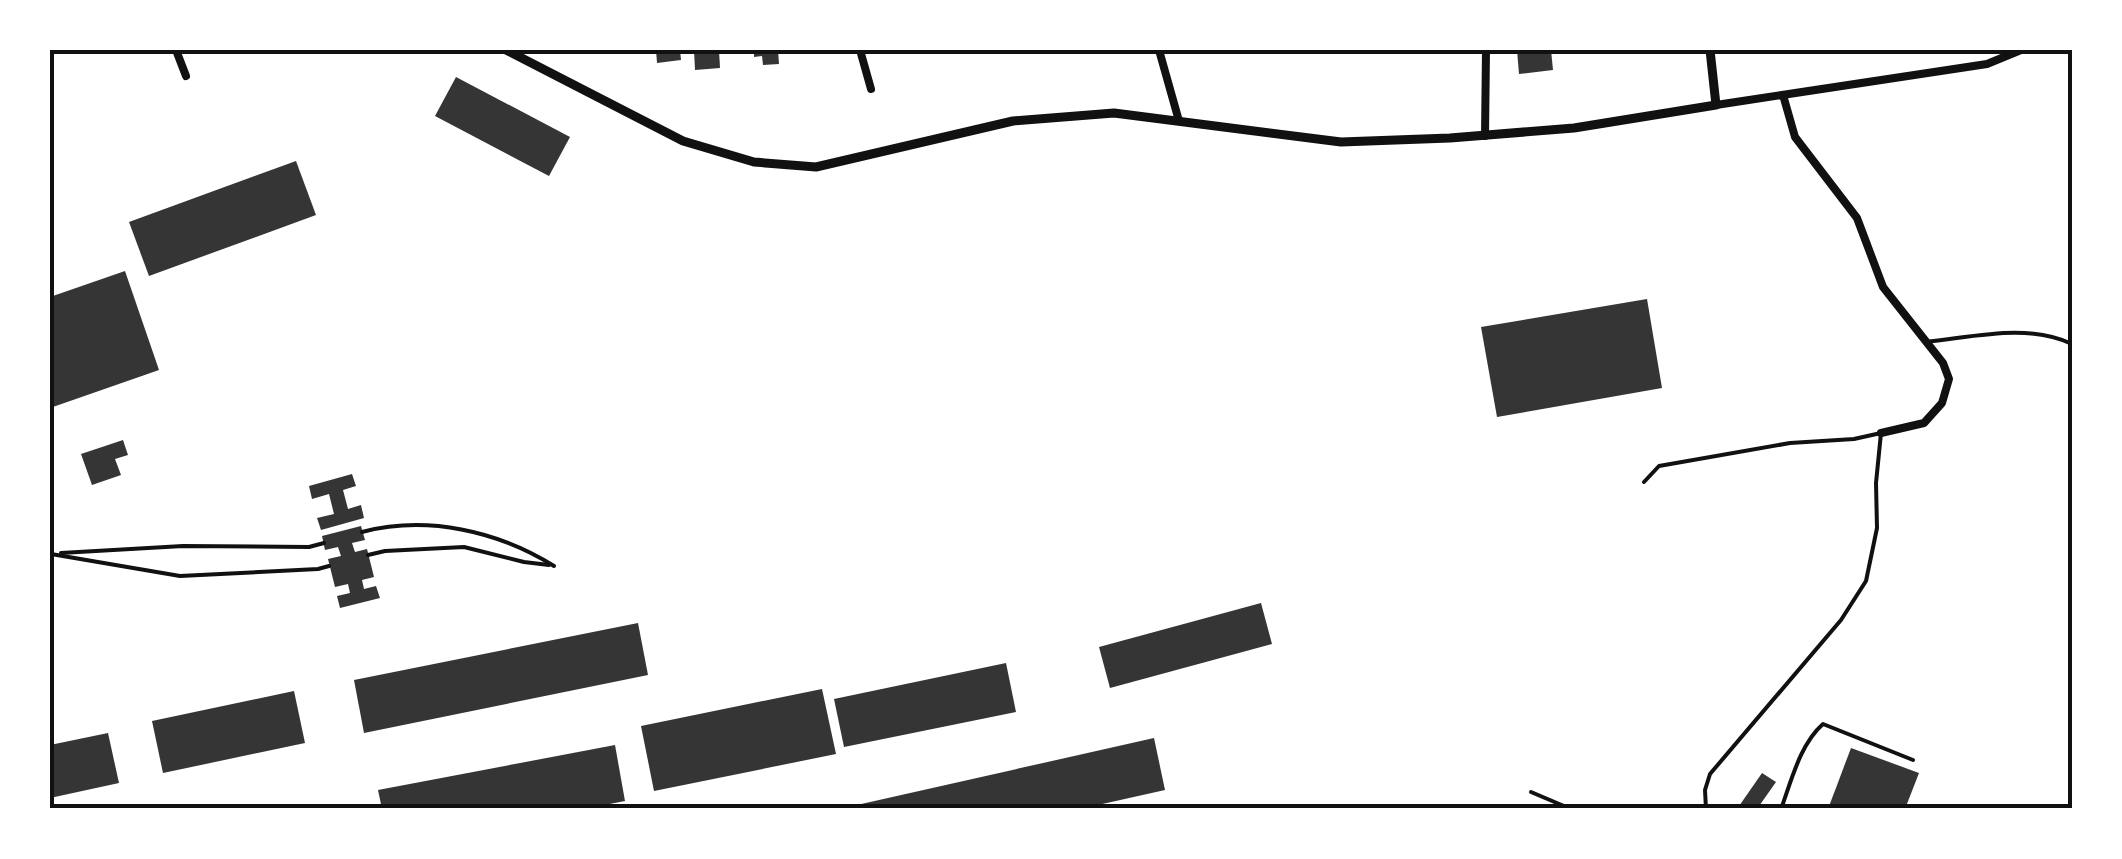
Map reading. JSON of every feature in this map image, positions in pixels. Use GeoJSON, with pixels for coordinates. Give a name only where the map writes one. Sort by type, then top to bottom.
{"type":"FeatureCollection","features":[{"type":"Feature","properties":{"kind":"street"},"geometry":{"type":"LineString","coordinates":[[176,50],[186,76]]}},
{"type":"Feature","properties":{"kind":"street"},"geometry":{"type":"LineString","coordinates":[[506,50],[682,140],[754,162],[816,166],[1013,121],[1114,113],[1341,142],[1574,128],[1987,64],[2021,50]]}},
{"type":"Feature","properties":{"kind":"street"},"geometry":{"type":"LineString","coordinates":[[860,50],[871,89]]}},
{"type":"Feature","properties":{"kind":"street"},"geometry":{"type":"LineString","coordinates":[[1159,50],[1178,121]]}},
{"type":"Feature","properties":{"kind":"street"},"geometry":{"type":"LineString","coordinates":[[1484,136],[1486,50]]}},
{"type":"Feature","properties":{"kind":"street"},"geometry":{"type":"LineString","coordinates":[[1710,50],[1716,105]]}},
{"type":"Feature","properties":{"kind":"street"},"geometry":{"type":"LineString","coordinates":[[1783,95],[1795,138],[1857,218],[1883,287],[1943,363],[1949,379],[1942,403],[1924,423],[1881,433]]}},
{"type":"Feature","properties":{"kind":"street"},"geometry":{"type":"LineString","coordinates":[[50,554],[50,588]]}},
{"type":"Feature","properties":{"kind":"lane"},"geometry":{"type":"LineString","coordinates":[[1926,342],[2028,332],[2054,335],[2072,344]]}},
{"type":"Feature","properties":{"kind":"lane"},"geometry":{"type":"LineString","coordinates":[[1644,482],[1659,466],[1881,433],[1876,482],[1878,528],[1866,581],[1840,620],[1710,774],[1705,790],[1706,809]]}},
{"type":"Feature","properties":{"kind":"lane"},"geometry":{"type":"LineString","coordinates":[[362,532],[381,527],[462,528],[517,547],[554,566],[464,547],[368,555]]}},
{"type":"Feature","properties":{"kind":"lane"},"geometry":{"type":"LineString","coordinates":[[50,554],[184,546],[309,547],[324,543]]}},
{"type":"Feature","properties":{"kind":"lane"},"geometry":{"type":"LineString","coordinates":[[50,554],[180,576],[330,566]]}},
{"type":"Feature","properties":{"kind":"lane"},"geometry":{"type":"LineString","coordinates":[[1781,809],[1799,762],[1822,724],[1913,760]]}},
{"type":"Feature","properties":{"kind":"lane"},"geometry":{"type":"LineString","coordinates":[[1531,792],[1571,809]]}},
{"type":"Feature","properties":{"kind":"building"},"geometry":{"type":"Polygon","coordinates":[[[656,50],[680,50],[681,60],[657,63],[656,50]]]}},
{"type":"Feature","properties":{"kind":"building"},"geometry":{"type":"Polygon","coordinates":[[[694,50],[719,50],[720,68],[695,70],[694,50]]]}},
{"type":"Feature","properties":{"kind":"building"},"geometry":{"type":"Polygon","coordinates":[[[754,50],[778,50],[779,64],[763,65],[762,56],[754,57],[754,50]]]}},
{"type":"Feature","properties":{"kind":"building"},"geometry":{"type":"Polygon","coordinates":[[[1517,50],[1551,50],[1553,70],[1519,74],[1517,50]]]}},
{"type":"Feature","properties":{"kind":"building"},"geometry":{"type":"Polygon","coordinates":[[[456,77],[570,137],[549,176],[435,116],[456,77]]]}},
{"type":"Feature","properties":{"kind":"building"},"geometry":{"type":"Polygon","coordinates":[[[296,161],[316,215],[149,276],[129,222],[296,161]]]}},
{"type":"Feature","properties":{"kind":"building"},"geometry":{"type":"Polygon","coordinates":[[[125,271],[159,370],[50,408],[50,297],[125,271]]]}},
{"type":"Feature","properties":{"kind":"building"},"geometry":{"type":"Polygon","coordinates":[[[1647,299],[1662,388],[1497,417],[1481,327],[1647,299]]]}},
{"type":"Feature","properties":{"kind":"building"},"geometry":{"type":"Polygon","coordinates":[[[123,440],[128,455],[115,459],[121,475],[92,485],[81,454],[123,440]]]}},
{"type":"Feature","properties":{"kind":"building"},"geometry":{"type":"Polygon","coordinates":[[[352,474],[356,486],[343,490],[348,509],[361,505],[364,518],[321,530],[317,518],[334,514],[329,494],[312,499],[309,486],[352,474]]]}},
{"type":"Feature","properties":{"kind":"building"},"geometry":{"type":"Polygon","coordinates":[[[361,526],[365,540],[352,543],[355,552],[367,549],[374,577],[362,580],[364,589],[376,586],[380,598],[340,608],[337,596],[350,593],[348,584],[335,587],[328,559],[341,556],[338,547],[325,550],[322,536],[361,526]]]}},
{"type":"Feature","properties":{"kind":"building"},"geometry":{"type":"Polygon","coordinates":[[[1261,603],[1272,644],[1110,688],[1099,647],[1261,603]]]}},
{"type":"Feature","properties":{"kind":"building"},"geometry":{"type":"Polygon","coordinates":[[[638,623],[648,675],[364,733],[354,680],[638,623]]]}},
{"type":"Feature","properties":{"kind":"building"},"geometry":{"type":"Polygon","coordinates":[[[1006,663],[1016,712],[844,747],[834,699],[1006,663]]]}},
{"type":"Feature","properties":{"kind":"building"},"geometry":{"type":"Polygon","coordinates":[[[822,689],[836,754],[654,791],[641,726],[822,689]]]}},
{"type":"Feature","properties":{"kind":"building"},"geometry":{"type":"Polygon","coordinates":[[[294,691],[305,743],[163,773],[152,721],[294,691]]]}},
{"type":"Feature","properties":{"kind":"building"},"geometry":{"type":"Polygon","coordinates":[[[108,733],[119,783],[50,798],[50,745],[108,733]]]}},
{"type":"Feature","properties":{"kind":"building"},"geometry":{"type":"Polygon","coordinates":[[[1154,738],[1165,790],[1080,809],[839,809],[1154,738]]]}},
{"type":"Feature","properties":{"kind":"building"},"geometry":{"type":"Polygon","coordinates":[[[615,745],[625,801],[584,809],[382,809],[378,790],[615,745]]]}},
{"type":"Feature","properties":{"kind":"building"},"geometry":{"type":"Polygon","coordinates":[[[1851,748],[1919,773],[1905,809],[1828,809],[1851,748]]]}},
{"type":"Feature","properties":{"kind":"building"},"geometry":{"type":"Polygon","coordinates":[[[1762,773],[1776,782],[1757,809],[1737,809],[1762,773]]]}}]}
